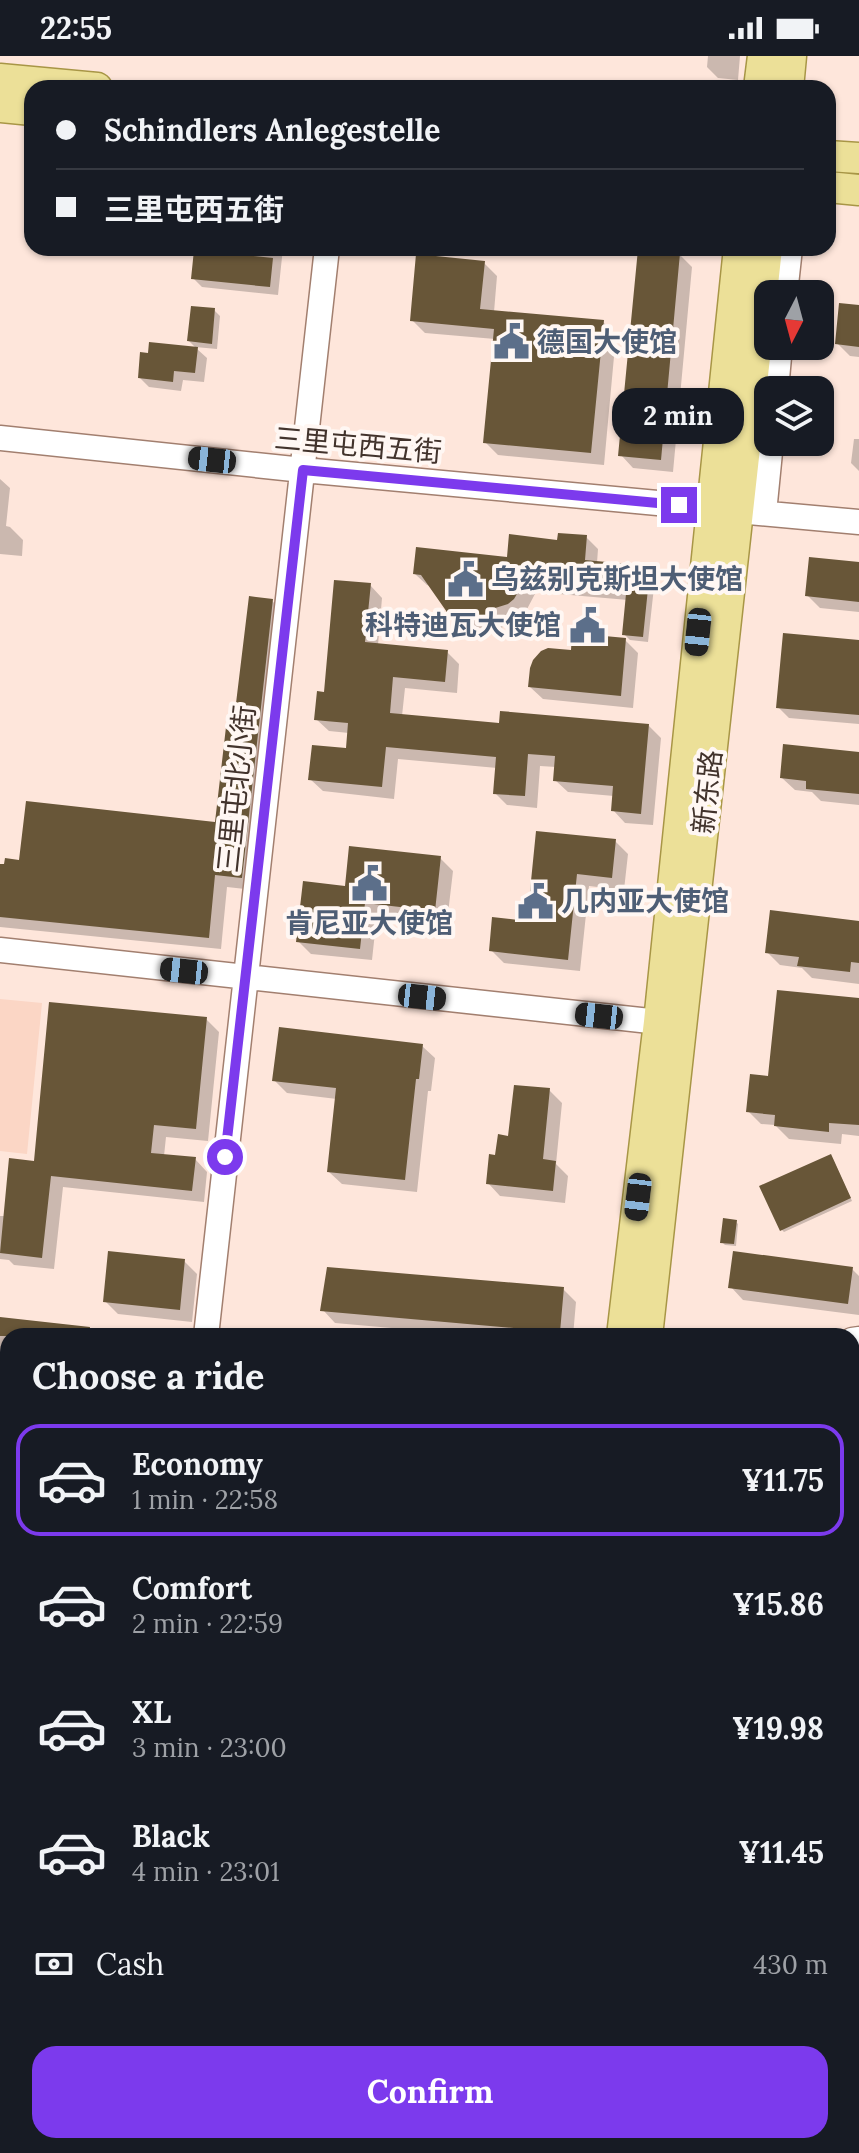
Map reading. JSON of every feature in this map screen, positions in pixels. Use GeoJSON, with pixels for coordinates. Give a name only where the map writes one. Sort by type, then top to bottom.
{"type":"FeatureCollection","features":[{"type":"Feature","properties":{"kind":"main road"},"geometry":{"type":"LineString","coordinates":[[760,80],[763,56]]}},
{"type":"Feature","properties":{"kind":"main road"},"geometry":{"type":"LineString","coordinates":[[789,80],[791,56]]}},
{"type":"Feature","properties":{"kind":"main road"},"geometry":{"type":"LineString","coordinates":[[0,79],[24,81]]}},
{"type":"Feature","properties":{"kind":"main road"},"geometry":{"type":"LineString","coordinates":[[0,107],[24,109]]}},
{"type":"Feature","properties":{"kind":"main road"},"geometry":{"type":"LineString","coordinates":[[836,157],[859,158]]}},
{"type":"Feature","properties":{"kind":"main road"},"geometry":{"type":"LineString","coordinates":[[836,188],[859,190]]}},
{"type":"Feature","properties":{"kind":"main road","name":"新东路"},"geometry":{"type":"LineString","coordinates":[[623,1328],[659,1022],[737,511],[739,256]]}},
{"type":"Feature","properties":{"kind":"main road","name":"新东路"},"geometry":{"type":"LineString","coordinates":[[648,1328],[766,256]]}},
{"type":"Feature","properties":{"kind":"street","name":"三里屯北小街"},"geometry":{"type":"LineString","coordinates":[[207,1328],[326,256]]}},
{"type":"Feature","properties":{"kind":"street"},"geometry":{"type":"LineString","coordinates":[[787,280],[789,256]]}},
{"type":"Feature","properties":{"kind":"street","name":"三里屯西五街"},"geometry":{"type":"LineString","coordinates":[[0,438],[859,522]]}},
{"type":"Feature","properties":{"kind":"street","name":"新东路"},"geometry":{"type":"LineString","coordinates":[[737,511],[764,456]]}},
{"type":"Feature","properties":{"kind":"street"},"geometry":{"type":"LineString","coordinates":[[0,950],[659,1022]]}},
{"type":"Feature","properties":{"kind":"shaded area"},"geometry":{"type":"Polygon","coordinates":[[[0,999],[42,1003],[27,1154],[0,1151],[0,999]]]}},
{"type":"Feature","properties":{"kind":"building"},"geometry":{"type":"Polygon","coordinates":[[[193,256],[273,258],[270,287],[191,279],[193,256]]]}},
{"type":"Feature","properties":{"kind":"building"},"geometry":{"type":"Polygon","coordinates":[[[416,256],[485,261],[480,309],[604,320],[591,453],[483,443],[494,329],[410,321],[416,256]]]}},
{"type":"Feature","properties":{"kind":"building"},"geometry":{"type":"Polygon","coordinates":[[[637,256],[680,256],[661,460],[618,456],[637,256]]]}},
{"type":"Feature","properties":{"kind":"building"},"geometry":{"type":"Polygon","coordinates":[[[839,303],[859,305],[859,347],[835,344],[839,303]]]}},
{"type":"Feature","properties":{"kind":"building"},"geometry":{"type":"Polygon","coordinates":[[[191,306],[215,308],[212,344],[187,341],[191,306]]]}},
{"type":"Feature","properties":{"kind":"building"},"geometry":{"type":"Polygon","coordinates":[[[149,342],[198,347],[195,373],[174,371],[173,382],[138,378],[140,352],[148,353],[149,342]]]}},
{"type":"Feature","properties":{"kind":"building"},"geometry":{"type":"Polygon","coordinates":[[[558,533],[587,535],[585,560],[629,564],[626,590],[524,582],[514,599],[492,609],[491,619],[449,615],[421,575],[413,574],[416,547],[507,557],[509,534],[557,540],[558,533]]]}},
{"type":"Feature","properties":{"kind":"building"},"geometry":{"type":"Polygon","coordinates":[[[809,557],[859,562],[859,602],[805,596],[809,557]]]}},
{"type":"Feature","properties":{"kind":"building"},"geometry":{"type":"Polygon","coordinates":[[[649,579],[643,637],[622,635],[626,594],[649,579]]]}},
{"type":"Feature","properties":{"kind":"building"},"geometry":{"type":"Polygon","coordinates":[[[334,580],[371,583],[365,642],[448,650],[445,682],[393,677],[390,713],[499,723],[500,711],[649,724],[641,814],[611,811],[613,786],[553,781],[555,756],[528,754],[525,796],[493,794],[496,757],[386,747],[382,787],[308,780],[312,745],[346,748],[348,723],[314,720],[317,691],[324,692],[334,580]]]}},
{"type":"Feature","properties":{"kind":"building"},"geometry":{"type":"Polygon","coordinates":[[[249,596],[273,599],[242,878],[215,875],[209,938],[0,917],[0,864],[4,864],[5,858],[19,860],[26,801],[215,822],[226,727],[233,728],[249,596]]]}},
{"type":"Feature","properties":{"kind":"building"},"geometry":{"type":"Polygon","coordinates":[[[572,633],[626,638],[621,696],[528,687],[533,660],[548,648],[571,650],[572,633]]]}},
{"type":"Feature","properties":{"kind":"building"},"geometry":{"type":"Polygon","coordinates":[[[783,633],[859,640],[859,715],[776,708],[783,633]]]}},
{"type":"Feature","properties":{"kind":"building"},"geometry":{"type":"Polygon","coordinates":[[[783,744],[859,752],[859,794],[806,789],[806,781],[780,778],[783,744]]]}},
{"type":"Feature","properties":{"kind":"building"},"geometry":{"type":"Polygon","coordinates":[[[536,831],[616,839],[612,878],[577,874],[568,960],[489,951],[492,917],[527,921],[536,831]]]}},
{"type":"Feature","properties":{"kind":"building"},"geometry":{"type":"Polygon","coordinates":[[[349,846],[441,856],[435,911],[365,903],[360,949],[296,942],[303,881],[345,886],[349,846]]]}},
{"type":"Feature","properties":{"kind":"building"},"geometry":{"type":"Polygon","coordinates":[[[770,910],[859,921],[859,963],[851,962],[850,972],[797,966],[799,957],[765,953],[770,910]]]}},
{"type":"Feature","properties":{"kind":"building"},"geometry":{"type":"Polygon","coordinates":[[[777,990],[859,998],[859,1125],[829,1123],[829,1132],[774,1126],[775,1115],[746,1112],[750,1074],[768,1076],[777,990]]]}},
{"type":"Feature","properties":{"kind":"building"},"geometry":{"type":"Polygon","coordinates":[[[49,1002],[207,1017],[196,1129],[154,1125],[151,1153],[196,1157],[192,1191],[51,1176],[42,1258],[0,1253],[9,1158],[34,1161],[49,1002]]]}},
{"type":"Feature","properties":{"kind":"building"},"geometry":{"type":"Polygon","coordinates":[[[279,1027],[423,1044],[405,1180],[327,1172],[336,1088],[272,1081],[279,1027]]]}},
{"type":"Feature","properties":{"kind":"building"},"geometry":{"type":"Polygon","coordinates":[[[514,1085],[550,1088],[543,1159],[556,1161],[553,1191],[486,1184],[489,1154],[495,1155],[498,1134],[508,1136],[514,1085]]]}},
{"type":"Feature","properties":{"kind":"building"},"geometry":{"type":"Polygon","coordinates":[[[831,1154],[851,1198],[780,1231],[759,1186],[831,1154]]]}},
{"type":"Feature","properties":{"kind":"building"},"geometry":{"type":"Polygon","coordinates":[[[723,1218],[737,1220],[734,1244],[720,1243],[723,1218]]]}},
{"type":"Feature","properties":{"kind":"building"},"geometry":{"type":"Polygon","coordinates":[[[108,1251],[185,1259],[180,1310],[103,1302],[108,1251]]]}},
{"type":"Feature","properties":{"kind":"building"},"geometry":{"type":"Polygon","coordinates":[[[733,1251],[853,1267],[848,1304],[728,1288],[733,1251]]]}},
{"type":"Feature","properties":{"kind":"building"},"geometry":{"type":"Polygon","coordinates":[[[327,1267],[564,1287],[560,1328],[514,1328],[320,1311],[327,1267]]]}},
{"type":"Feature","properties":{"kind":"building"},"geometry":{"type":"Polygon","coordinates":[[[0,1317],[90,1327],[90,1328],[0,1328],[0,1317]]]}},
{"type":"Feature","properties":{"kind":"place","name":"德国大使馆"},"geometry":{"type":"Point","coordinates":[511,342]}},
{"type":"Feature","properties":{"kind":"place","name":"乌兹别克斯坦大使馆"},"geometry":{"type":"Point","coordinates":[465,579]}},
{"type":"Feature","properties":{"kind":"place","name":"科特迪瓦大使馆"},"geometry":{"type":"Point","coordinates":[587,625]}},
{"type":"Feature","properties":{"kind":"place","name":"肯尼亚大使馆"},"geometry":{"type":"Point","coordinates":[369,883]}},
{"type":"Feature","properties":{"kind":"place","name":"几内亚大使馆"},"geometry":{"type":"Point","coordinates":[535,901]}},
{"type":"Feature","properties":{"kind":"route"},"geometry":{"type":"LineString","coordinates":[[225,1157],[303,470],[679,505]]}}]}
